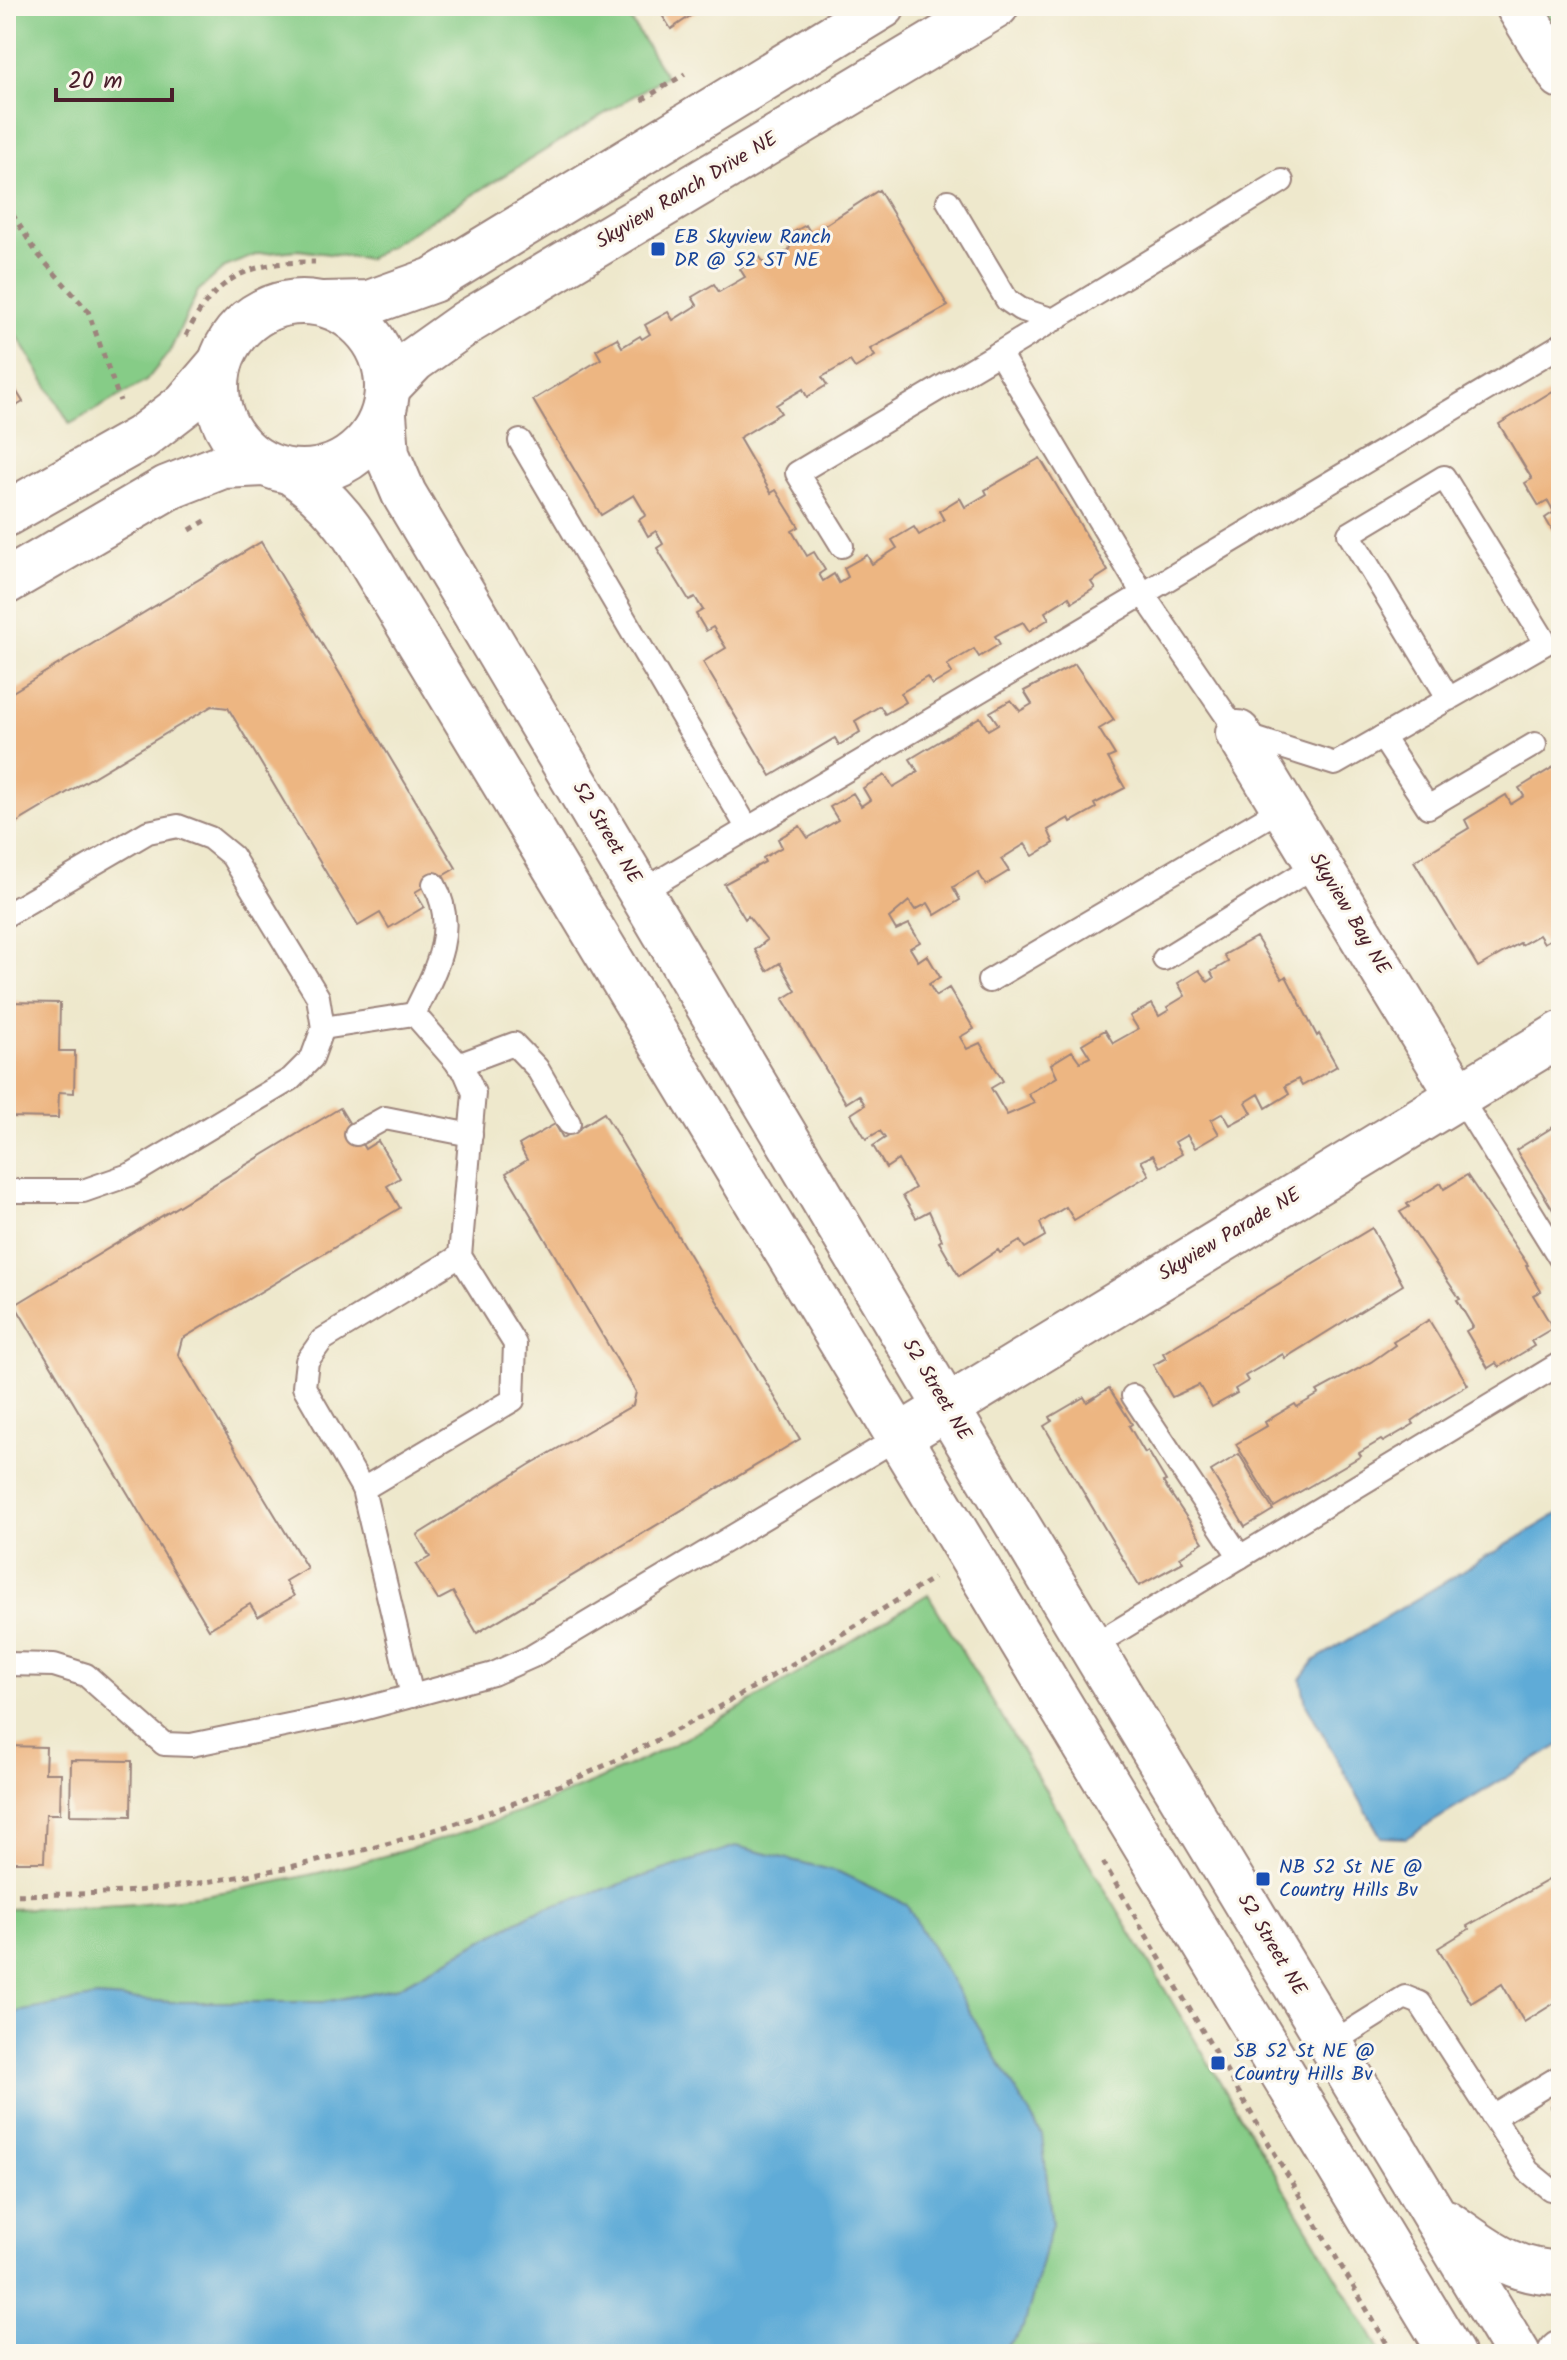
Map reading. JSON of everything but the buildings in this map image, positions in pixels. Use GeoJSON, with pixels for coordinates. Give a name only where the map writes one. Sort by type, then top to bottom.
{"type":"FeatureCollection","features":[{"type":"Feature","properties":{"kind":"street"},"geometry":{"type":"LineString","coordinates":[[322,283],[369,303],[433,280],[883,6]]}},
{"type":"Feature","properties":{"kind":"street","name":"Skyview Ranch Drive NE"},"geometry":{"type":"LineString","coordinates":[[386,401],[414,360],[466,323],[996,6]]}},
{"type":"Feature","properties":{"kind":"street"},"geometry":{"type":"LineString","coordinates":[[1518,6],[1561,76]]}},
{"type":"Feature","properties":{"kind":"street"},"geometry":{"type":"LineString","coordinates":[[6,514],[141,438],[185,404],[200,355],[231,339],[249,320],[272,307],[297,302],[322,283]]}},
{"type":"Feature","properties":{"kind":"street"},"geometry":{"type":"LineString","coordinates":[[6,582],[167,488],[223,466],[320,472],[357,454],[370,439],[386,401],[383,359],[369,333],[322,283]]}},
{"type":"Feature","properties":{"kind":"street"},"geometry":{"type":"LineString","coordinates":[[200,355],[216,389],[220,412],[229,433],[245,451],[320,492],[346,521],[1452,2354]]}},
{"type":"Feature","properties":{"kind":"street","name":"52 Street NE"},"geometry":{"type":"LineString","coordinates":[[386,401],[387,454],[404,494],[947,1408],[1518,2354]]}},
{"type":"Feature","properties":{"kind":"street","name":"Skyview Bay NE"},"geometry":{"type":"LineString","coordinates":[[1238,733],[1459,1096]]}},
{"type":"Feature","properties":{"kind":"street","name":"Skyview Parade NE"},"geometry":{"type":"LineString","coordinates":[[899,1437],[1561,1034]]}},
{"type":"Feature","properties":{"kind":"street"},"geometry":{"type":"LineString","coordinates":[[1430,2210],[1504,2263],[1544,2273],[1561,2273]]}},
{"type":"Feature","properties":{"kind":"lane"},"geometry":{"type":"LineString","coordinates":[[842,546],[797,473],[1282,181]]}},
{"type":"Feature","properties":{"kind":"lane"},"geometry":{"type":"LineString","coordinates":[[948,201],[1007,300],[1020,309],[1054,320]]}},
{"type":"Feature","properties":{"kind":"lane"},"geometry":{"type":"LineString","coordinates":[[641,892],[1561,345]]}},
{"type":"Feature","properties":{"kind":"lane"},"geometry":{"type":"LineString","coordinates":[[999,353],[1143,594],[1238,733],[1335,764],[1449,699],[1546,643],[1444,477],[1349,534],[1449,699]]}},
{"type":"Feature","properties":{"kind":"lane"},"geometry":{"type":"LineString","coordinates":[[520,441],[748,829]]}},
{"type":"Feature","properties":{"kind":"lane"},"geometry":{"type":"LineString","coordinates":[[1382,737],[1428,807],[1535,744]]}},
{"type":"Feature","properties":{"kind":"lane"},"geometry":{"type":"LineString","coordinates":[[989,981],[1284,807]]}},
{"type":"Feature","properties":{"kind":"lane"},"geometry":{"type":"LineString","coordinates":[[6,915],[148,832],[178,826],[210,838],[232,856],[318,997],[323,1028],[312,1058],[291,1079],[132,1174],[83,1191],[6,1191]]}},
{"type":"Feature","properties":{"kind":"lane"},"geometry":{"type":"LineString","coordinates":[[1164,959],[1318,864]]}},
{"type":"Feature","properties":{"kind":"lane"},"geometry":{"type":"LineString","coordinates":[[414,1014],[438,966],[445,935],[445,904],[434,884]]}},
{"type":"Feature","properties":{"kind":"lane"},"geometry":{"type":"LineString","coordinates":[[323,1028],[414,1014]]}},
{"type":"Feature","properties":{"kind":"lane"},"geometry":{"type":"LineString","coordinates":[[363,1489],[513,1400],[515,1344],[460,1256],[474,1093],[458,1065],[414,1014]]}},
{"type":"Feature","properties":{"kind":"lane"},"geometry":{"type":"LineString","coordinates":[[458,1065],[514,1044],[537,1068],[569,1123]]}},
{"type":"Feature","properties":{"kind":"lane"},"geometry":{"type":"LineString","coordinates":[[1459,1096],[1561,1260]]}},
{"type":"Feature","properties":{"kind":"lane"},"geometry":{"type":"LineString","coordinates":[[356,1134],[385,1118],[471,1135]]}},
{"type":"Feature","properties":{"kind":"lane"},"geometry":{"type":"LineString","coordinates":[[412,1696],[363,1489],[304,1387],[307,1361],[322,1340],[460,1256]]}},
{"type":"Feature","properties":{"kind":"lane"},"geometry":{"type":"LineString","coordinates":[[1091,1647],[1561,1363]]}},
{"type":"Feature","properties":{"kind":"lane"},"geometry":{"type":"LineString","coordinates":[[1133,1396],[1240,1557]]}},
{"type":"Feature","properties":{"kind":"lane"},"geometry":{"type":"LineString","coordinates":[[6,1664],[54,1665],[86,1675],[164,1744],[191,1745],[352,1712],[493,1674],[531,1657],[899,1437]]}},
{"type":"Feature","properties":{"kind":"lane"},"geometry":{"type":"LineString","coordinates":[[1330,2044],[1405,1997],[1420,2003],[1528,2171],[1550,2189],[1561,2190]]}},
{"type":"Feature","properties":{"kind":"lane"},"geometry":{"type":"LineString","coordinates":[[1493,2117],[1561,2076]]}},
{"type":"Feature","properties":{"kind":"path"},"geometry":{"type":"LineString","coordinates":[[639,102],[693,71]]}},
{"type":"Feature","properties":{"kind":"path"},"geometry":{"type":"LineString","coordinates":[[6,204],[36,252],[88,311],[121,403],[133,396]]}},
{"type":"Feature","properties":{"kind":"path"},"geometry":{"type":"LineString","coordinates":[[200,355],[198,310],[233,278],[276,261],[322,283]]}},
{"type":"Feature","properties":{"kind":"path"},"geometry":{"type":"LineString","coordinates":[[190,530],[212,518]]}},
{"type":"Feature","properties":{"kind":"path"},"geometry":{"type":"LineString","coordinates":[[6,1895],[176,1886],[359,1850],[460,1821],[559,1785],[655,1741],[934,1578]]}},
{"type":"Feature","properties":{"kind":"green space"},"geometry":{"type":"Polygon","coordinates":[[[6,6],[622,6],[666,76],[368,259],[298,250],[258,254],[225,267],[198,291],[170,351],[146,381],[70,424],[6,317],[6,6]]]}},
{"type":"Feature","properties":{"kind":"green space"},"geometry":{"type":"Polygon","coordinates":[[[1518,6],[1561,6],[1561,76],[1518,6]]]}},
{"type":"Feature","properties":{"kind":"green space"},"geometry":{"type":"Polygon","coordinates":[[[928,1594],[1383,2354],[6,2354],[6,1909],[128,1905],[210,1894],[340,1868],[467,1831],[590,1783],[686,1738],[928,1594]]]}},
{"type":"Feature","properties":{"kind":"water"},"geometry":{"type":"Polygon","coordinates":[[[1561,1512],[1561,1744],[1406,1838],[1381,1837],[1306,1704],[1301,1679],[1315,1660],[1561,1512]]]}},
{"type":"Feature","properties":{"kind":"water"},"geometry":{"type":"Polygon","coordinates":[[[736,1846],[839,1872],[906,1904],[1042,2135],[1052,2224],[1024,2327],[1001,2354],[6,2354],[6,2014],[97,1997],[172,2002],[324,2002],[398,1987],[532,1913],[736,1846]]]}},
{"type":"Feature","properties":{"kind":"place","name":"EB Skyview Ranch DR @ 52 ST NE"},"geometry":{"type":"Point","coordinates":[658,249]}},
{"type":"Feature","properties":{"kind":"place","name":"NB 52 St NE @ Country Hills Bv"},"geometry":{"type":"Point","coordinates":[1263,1879]}},
{"type":"Feature","properties":{"kind":"place","name":"SB 52 St NE @ Country Hills Bv"},"geometry":{"type":"Point","coordinates":[1218,2063]}}]}
